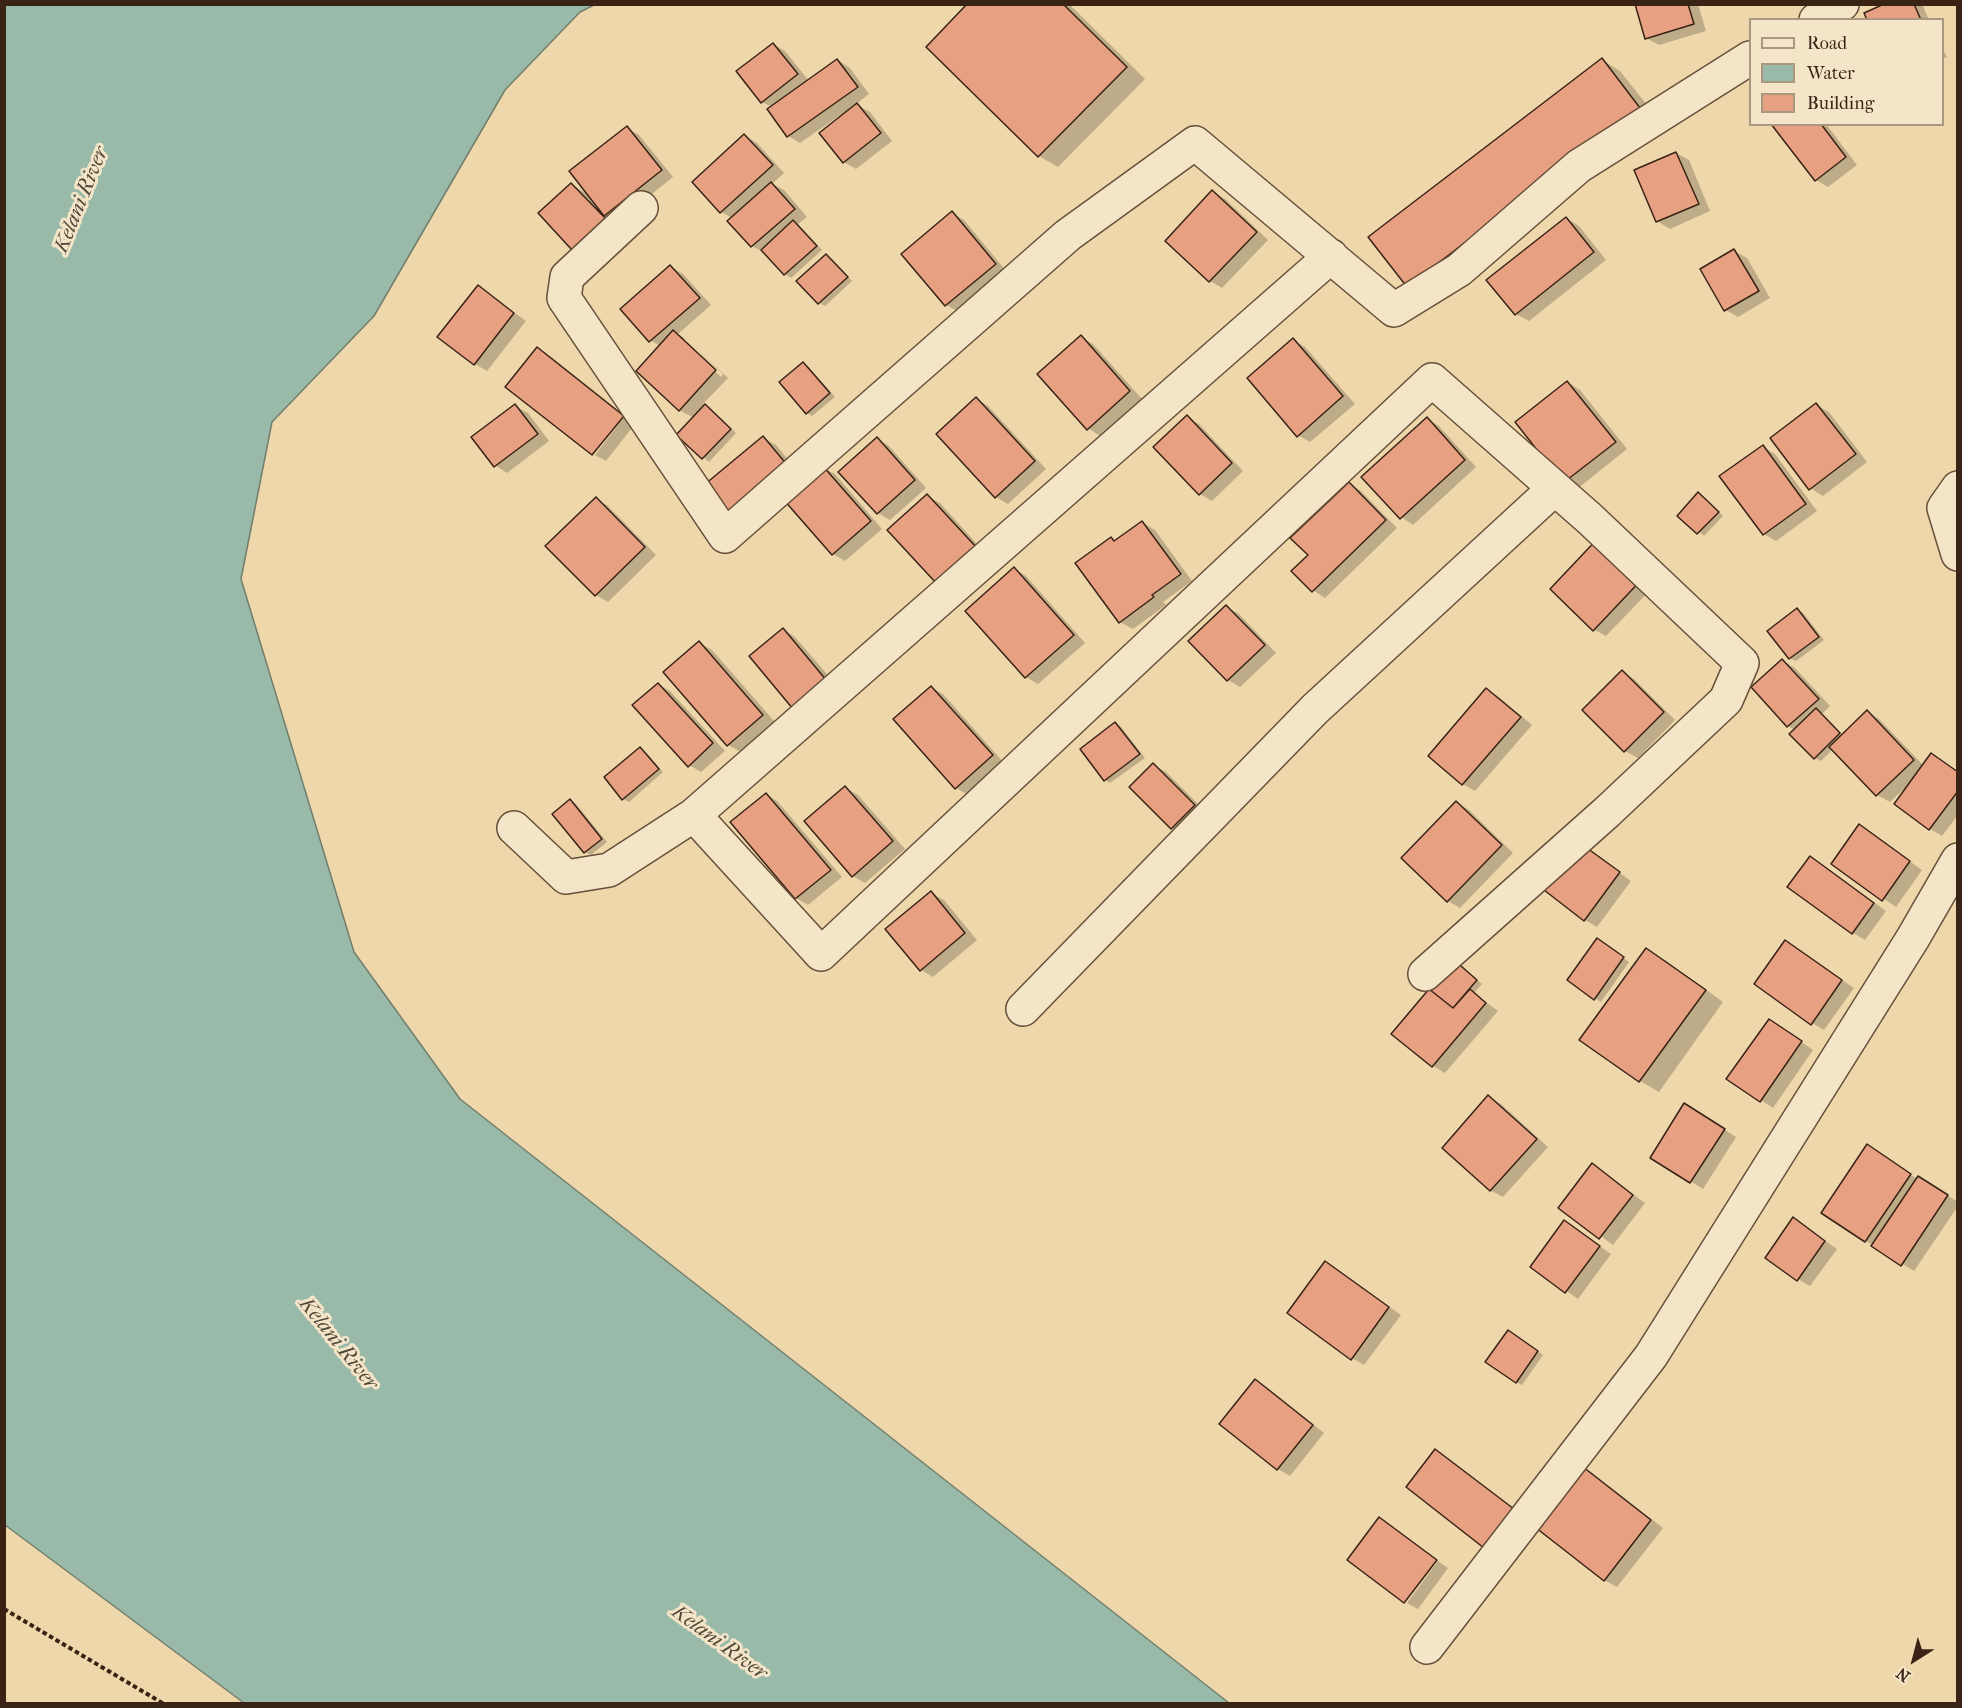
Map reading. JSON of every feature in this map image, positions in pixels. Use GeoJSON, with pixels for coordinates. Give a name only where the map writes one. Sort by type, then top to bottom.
{"type":"FeatureCollection","features":[{"type":"Feature","properties":{"kind":"street"},"geometry":{"type":"LineString","coordinates":[[1819,18],[1842,4]]}},
{"type":"Feature","properties":{"kind":"street"},"geometry":{"type":"LineString","coordinates":[[641,208],[567,277],[564,298],[725,536],[1068,235],[1195,143],[1394,310],[1459,270],[1579,166],[1749,59]]}},
{"type":"Feature","properties":{"kind":"street"},"geometry":{"type":"LineString","coordinates":[[514,828],[566,877],[609,870],[694,815],[1331,256]]}},
{"type":"Feature","properties":{"kind":"street"},"geometry":{"type":"LineString","coordinates":[[694,815],[821,954],[1432,380],[1555,488],[1742,663],[1726,700],[1607,812],[1425,974]]}},
{"type":"Feature","properties":{"kind":"street"},"geometry":{"type":"LineString","coordinates":[[1023,1010],[1316,709],[1555,488]]}},
{"type":"Feature","properties":{"kind":"street"},"geometry":{"type":"LineString","coordinates":[[1958,488],[1944,508],[1958,554]]}},
{"type":"Feature","properties":{"kind":"street"},"geometry":{"type":"LineString","coordinates":[[1427,1647],[1650,1356],[1913,938],[1958,860]]}},
{"type":"Feature","properties":{"kind":"path"},"geometry":{"type":"LineString","coordinates":[[4,1609],[164,1704]]}},
{"type":"Feature","properties":{"kind":"water","name":"Kelani River"},"geometry":{"type":"Polygon","coordinates":[[[4,5],[594,5],[580,12],[505,90],[374,316],[272,422],[241,579],[354,952],[460,1099],[1229,1703],[244,1703],[5,1525],[4,5]]]}},
{"type":"Feature","properties":{"kind":"building"},"geometry":{"type":"Polygon","coordinates":[[[967,4],[1063,4],[1127,67],[1038,157],[926,47],[967,4]]]}},
{"type":"Feature","properties":{"kind":"building"},"geometry":{"type":"Polygon","coordinates":[[[1635,4],[1688,4],[1694,24],[1645,39],[1635,4]]]}},
{"type":"Feature","properties":{"kind":"building"},"geometry":{"type":"Polygon","coordinates":[[[1884,4],[1914,4],[1920,18],[1866,18],[1864,13],[1884,4]]]}},
{"type":"Feature","properties":{"kind":"building"},"geometry":{"type":"Polygon","coordinates":[[[773,43],[798,74],[761,103],[736,71],[773,43]]]}},
{"type":"Feature","properties":{"kind":"building"},"geometry":{"type":"Polygon","coordinates":[[[1602,58],[1640,108],[1407,287],[1368,237],[1602,58]]]}},
{"type":"Feature","properties":{"kind":"building"},"geometry":{"type":"Polygon","coordinates":[[[837,59],[858,87],[787,137],[767,109],[837,59]]]}},
{"type":"Feature","properties":{"kind":"building"},"geometry":{"type":"Polygon","coordinates":[[[857,103],[881,133],[843,163],[819,133],[857,103]]]}},
{"type":"Feature","properties":{"kind":"building"},"geometry":{"type":"Polygon","coordinates":[[[627,126],[662,170],[604,216],[569,171],[627,126]]]}},
{"type":"Feature","properties":{"kind":"building"},"geometry":{"type":"Polygon","coordinates":[[[1773,126],[1823,126],[1846,157],[1815,181],[1773,126]]]}},
{"type":"Feature","properties":{"kind":"building"},"geometry":{"type":"Polygon","coordinates":[[[744,134],[773,165],[720,213],[692,182],[744,134]]]}},
{"type":"Feature","properties":{"kind":"building"},"geometry":{"type":"Polygon","coordinates":[[[1676,152],[1699,204],[1656,222],[1634,170],[1676,152]]]}},
{"type":"Feature","properties":{"kind":"building"},"geometry":{"type":"Polygon","coordinates":[[[771,182],[795,209],[751,247],[727,221],[771,182]]]}},
{"type":"Feature","properties":{"kind":"building"},"geometry":{"type":"Polygon","coordinates":[[[571,183],[606,219],[572,250],[538,213],[571,183]]]}},
{"type":"Feature","properties":{"kind":"building"},"geometry":{"type":"Polygon","coordinates":[[[1212,190],[1257,232],[1209,282],[1165,241],[1212,190]]]}},
{"type":"Feature","properties":{"kind":"building"},"geometry":{"type":"Polygon","coordinates":[[[952,211],[996,264],[945,306],[901,254],[952,211]]]}},
{"type":"Feature","properties":{"kind":"building"},"geometry":{"type":"Polygon","coordinates":[[[1566,217],[1594,252],[1515,315],[1486,280],[1566,217]]]}},
{"type":"Feature","properties":{"kind":"building"},"geometry":{"type":"Polygon","coordinates":[[[793,220],[817,246],[784,275],[761,250],[793,220]]]}},
{"type":"Feature","properties":{"kind":"building"},"geometry":{"type":"Polygon","coordinates":[[[1734,249],[1759,291],[1724,311],[1700,269],[1734,249]]]}},
{"type":"Feature","properties":{"kind":"building"},"geometry":{"type":"Polygon","coordinates":[[[826,254],[848,277],[818,304],[796,281],[826,254]]]}},
{"type":"Feature","properties":{"kind":"building"},"geometry":{"type":"Polygon","coordinates":[[[670,265],[700,298],[649,342],[620,309],[670,265]]]}},
{"type":"Feature","properties":{"kind":"building"},"geometry":{"type":"Polygon","coordinates":[[[478,285],[514,313],[474,365],[437,337],[478,285]]]}},
{"type":"Feature","properties":{"kind":"building"},"geometry":{"type":"Polygon","coordinates":[[[673,330],[716,370],[679,411],[636,371],[673,330]]]}},
{"type":"Feature","properties":{"kind":"building"},"geometry":{"type":"Polygon","coordinates":[[[1081,335],[1130,391],[1087,430],[1037,374],[1081,335]]]}},
{"type":"Feature","properties":{"kind":"building"},"geometry":{"type":"Polygon","coordinates":[[[1293,338],[1343,396],[1297,437],[1247,378],[1293,338]]]}},
{"type":"Feature","properties":{"kind":"building"},"geometry":{"type":"Polygon","coordinates":[[[537,347],[624,416],[592,455],[505,387],[537,347]]]}},
{"type":"Feature","properties":{"kind":"building"},"geometry":{"type":"Polygon","coordinates":[[[803,362],[830,393],[806,414],[779,382],[803,362]]]}},
{"type":"Feature","properties":{"kind":"building"},"geometry":{"type":"Polygon","coordinates":[[[1567,381],[1616,442],[1563,483],[1515,422],[1567,381]]]}},
{"type":"Feature","properties":{"kind":"building"},"geometry":{"type":"Polygon","coordinates":[[[976,397],[1035,461],[995,498],[936,434],[976,397]]]}},
{"type":"Feature","properties":{"kind":"building"},"geometry":{"type":"Polygon","coordinates":[[[1816,403],[1856,454],[1809,490],[1770,438],[1816,403]]]}},
{"type":"Feature","properties":{"kind":"building"},"geometry":{"type":"Polygon","coordinates":[[[515,404],[538,434],[494,467],[471,437],[515,404]]]}},
{"type":"Feature","properties":{"kind":"building"},"geometry":{"type":"Polygon","coordinates":[[[705,404],[731,429],[702,459],[676,435],[705,404]]]}},
{"type":"Feature","properties":{"kind":"building"},"geometry":{"type":"Polygon","coordinates":[[[1187,415],[1232,463],[1199,495],[1153,447],[1187,415]]]}},
{"type":"Feature","properties":{"kind":"building"},"geometry":{"type":"Polygon","coordinates":[[[1427,417],[1465,460],[1400,519],[1361,477],[1427,417]]]}},
{"type":"Feature","properties":{"kind":"building"},"geometry":{"type":"Polygon","coordinates":[[[763,436],[793,472],[734,521],[704,485],[763,436]]]}},
{"type":"Feature","properties":{"kind":"building"},"geometry":{"type":"Polygon","coordinates":[[[877,437],[915,480],[877,514],[838,472],[877,437]]]}},
{"type":"Feature","properties":{"kind":"building"},"geometry":{"type":"Polygon","coordinates":[[[1763,445],[1806,504],[1763,535],[1719,476],[1763,445]]]}},
{"type":"Feature","properties":{"kind":"building"},"geometry":{"type":"Polygon","coordinates":[[[822,465],[871,521],[832,555],[783,499],[822,465]]]}},
{"type":"Feature","properties":{"kind":"building"},"geometry":{"type":"Polygon","coordinates":[[[1349,482],[1386,520],[1312,592],[1291,571],[1308,555],[1290,538],[1349,482]]]}},
{"type":"Feature","properties":{"kind":"building"},"geometry":{"type":"Polygon","coordinates":[[[1698,492],[1719,512],[1697,534],[1677,516],[1698,492]]]}},
{"type":"Feature","properties":{"kind":"building"},"geometry":{"type":"Polygon","coordinates":[[[927,494],[977,548],[937,584],[887,530],[927,494]]]}},
{"type":"Feature","properties":{"kind":"building"},"geometry":{"type":"Polygon","coordinates":[[[596,497],[645,547],[595,596],[545,546],[596,497]]]}},
{"type":"Feature","properties":{"kind":"building"},"geometry":{"type":"Polygon","coordinates":[[[1142,521],[1181,574],[1119,623],[1075,563],[1111,537],[1114,541],[1142,521]]]}},
{"type":"Feature","properties":{"kind":"building"},"geometry":{"type":"Polygon","coordinates":[[[1601,535],[1645,576],[1593,631],[1550,589],[1601,535]]]}},
{"type":"Feature","properties":{"kind":"building"},"geometry":{"type":"Polygon","coordinates":[[[1014,567],[1074,635],[1025,678],[965,611],[1014,567]]]}},
{"type":"Feature","properties":{"kind":"building"},"geometry":{"type":"Polygon","coordinates":[[[1226,605],[1265,645],[1227,681],[1188,641],[1226,605]]]}},
{"type":"Feature","properties":{"kind":"building"},"geometry":{"type":"Polygon","coordinates":[[[1797,608],[1819,637],[1789,659],[1767,631],[1797,608]]]}},
{"type":"Feature","properties":{"kind":"building"},"geometry":{"type":"Polygon","coordinates":[[[783,628],[827,681],[793,709],[749,656],[783,628]]]}},
{"type":"Feature","properties":{"kind":"building"},"geometry":{"type":"Polygon","coordinates":[[[699,641],[763,715],[727,746],[663,672],[699,641]]]}},
{"type":"Feature","properties":{"kind":"building"},"geometry":{"type":"Polygon","coordinates":[[[1782,659],[1819,699],[1787,727],[1751,687],[1782,659]]]}},
{"type":"Feature","properties":{"kind":"building"},"geometry":{"type":"Polygon","coordinates":[[[1622,670],[1664,712],[1624,752],[1582,710],[1622,670]]]}},
{"type":"Feature","properties":{"kind":"building"},"geometry":{"type":"Polygon","coordinates":[[[658,683],[713,743],[688,767],[632,705],[658,683]]]}},
{"type":"Feature","properties":{"kind":"building"},"geometry":{"type":"Polygon","coordinates":[[[931,686],[993,755],[955,789],[893,719],[931,686]]]}},
{"type":"Feature","properties":{"kind":"building"},"geometry":{"type":"Polygon","coordinates":[[[1486,688],[1521,717],[1462,785],[1428,756],[1486,688]]]}},
{"type":"Feature","properties":{"kind":"building"},"geometry":{"type":"Polygon","coordinates":[[[1816,708],[1840,733],[1814,759],[1789,734],[1816,708]]]}},
{"type":"Feature","properties":{"kind":"building"},"geometry":{"type":"Polygon","coordinates":[[[1867,710],[1914,760],[1876,796],[1829,747],[1867,710]]]}},
{"type":"Feature","properties":{"kind":"building"},"geometry":{"type":"Polygon","coordinates":[[[1115,722],[1140,754],[1104,781],[1080,749],[1115,722]]]}},
{"type":"Feature","properties":{"kind":"building"},"geometry":{"type":"Polygon","coordinates":[[[640,747],[659,769],[622,800],[604,777],[640,747]]]}},
{"type":"Feature","properties":{"kind":"building"},"geometry":{"type":"Polygon","coordinates":[[[1931,753],[1958,772],[1958,791],[1929,830],[1894,804],[1931,753]]]}},
{"type":"Feature","properties":{"kind":"building"},"geometry":{"type":"Polygon","coordinates":[[[1153,763],[1195,805],[1171,829],[1129,787],[1153,763]]]}},
{"type":"Feature","properties":{"kind":"building"},"geometry":{"type":"Polygon","coordinates":[[[845,786],[893,841],[852,877],[804,821],[845,786]]]}},
{"type":"Feature","properties":{"kind":"building"},"geometry":{"type":"Polygon","coordinates":[[[766,793],[831,870],[795,899],[730,822],[766,793]]]}},
{"type":"Feature","properties":{"kind":"building"},"geometry":{"type":"Polygon","coordinates":[[[570,799],[602,839],[584,853],[552,814],[570,799]]]}},
{"type":"Feature","properties":{"kind":"building"},"geometry":{"type":"Polygon","coordinates":[[[1456,801],[1502,845],[1447,902],[1401,858],[1456,801]]]}},
{"type":"Feature","properties":{"kind":"building"},"geometry":{"type":"Polygon","coordinates":[[[1859,824],[1910,861],[1882,901],[1831,864],[1859,824]]]}},
{"type":"Feature","properties":{"kind":"building"},"geometry":{"type":"Polygon","coordinates":[[[1580,843],[1620,872],[1584,921],[1544,890],[1580,843]]]}},
{"type":"Feature","properties":{"kind":"building"},"geometry":{"type":"Polygon","coordinates":[[[1810,856],[1874,903],[1852,934],[1787,887],[1810,856]]]}},
{"type":"Feature","properties":{"kind":"building"},"geometry":{"type":"Polygon","coordinates":[[[931,891],[965,933],[920,971],[885,929],[931,891]]]}},
{"type":"Feature","properties":{"kind":"building"},"geometry":{"type":"Polygon","coordinates":[[[1597,938],[1624,957],[1594,1000],[1567,980],[1597,938]]]}},
{"type":"Feature","properties":{"kind":"building"},"geometry":{"type":"Polygon","coordinates":[[[1785,940],[1842,980],[1811,1025],[1754,984],[1785,940]]]}},
{"type":"Feature","properties":{"kind":"building"},"geometry":{"type":"Polygon","coordinates":[[[1646,948],[1706,990],[1639,1082],[1579,1040],[1646,948]]]}},
{"type":"Feature","properties":{"kind":"building"},"geometry":{"type":"Polygon","coordinates":[[[1453,959],[1477,980],[1453,1008],[1429,989],[1453,959]]]}},
{"type":"Feature","properties":{"kind":"building"},"geometry":{"type":"Polygon","coordinates":[[[1429,989],[1453,1008],[1470,989],[1486,1003],[1432,1067],[1391,1034],[1429,989]]]}},
{"type":"Feature","properties":{"kind":"building"},"geometry":{"type":"Polygon","coordinates":[[[1769,1019],[1802,1041],[1760,1102],[1726,1079],[1769,1019]]]}},
{"type":"Feature","properties":{"kind":"building"},"geometry":{"type":"Polygon","coordinates":[[[1488,1095],[1537,1139],[1490,1191],[1442,1148],[1488,1095]]]}},
{"type":"Feature","properties":{"kind":"building"},"geometry":{"type":"Polygon","coordinates":[[[1684,1103],[1725,1129],[1690,1183],[1650,1158],[1684,1103]]]}},
{"type":"Feature","properties":{"kind":"building"},"geometry":{"type":"Polygon","coordinates":[[[1867,1144],[1911,1174],[1865,1242],[1821,1213],[1867,1144]]]}},
{"type":"Feature","properties":{"kind":"building"},"geometry":{"type":"Polygon","coordinates":[[[1592,1163],[1633,1195],[1599,1239],[1558,1208],[1592,1163]]]}},
{"type":"Feature","properties":{"kind":"building"},"geometry":{"type":"Polygon","coordinates":[[[1918,1176],[1948,1195],[1901,1266],[1871,1246],[1918,1176]]]}},
{"type":"Feature","properties":{"kind":"building"},"geometry":{"type":"Polygon","coordinates":[[[1793,1217],[1825,1241],[1797,1281],[1765,1258],[1793,1217]]]}},
{"type":"Feature","properties":{"kind":"building"},"geometry":{"type":"Polygon","coordinates":[[[1564,1220],[1600,1246],[1565,1293],[1530,1267],[1564,1220]]]}},
{"type":"Feature","properties":{"kind":"building"},"geometry":{"type":"Polygon","coordinates":[[[1325,1261],[1389,1307],[1351,1360],[1287,1313],[1325,1261]]]}},
{"type":"Feature","properties":{"kind":"building"},"geometry":{"type":"Polygon","coordinates":[[[1508,1330],[1538,1351],[1516,1383],[1485,1362],[1508,1330]]]}},
{"type":"Feature","properties":{"kind":"building"},"geometry":{"type":"Polygon","coordinates":[[[1255,1379],[1313,1425],[1277,1470],[1219,1424],[1255,1379]]]}},
{"type":"Feature","properties":{"kind":"building"},"geometry":{"type":"Polygon","coordinates":[[[1435,1449],[1514,1509],[1484,1548],[1406,1487],[1435,1449]]]}},
{"type":"Feature","properties":{"kind":"building"},"geometry":{"type":"Polygon","coordinates":[[[1578,1463],[1651,1520],[1604,1581],[1531,1524],[1578,1463]]]}},
{"type":"Feature","properties":{"kind":"building"},"geometry":{"type":"Polygon","coordinates":[[[1379,1517],[1437,1560],[1404,1603],[1347,1560],[1379,1517]]]}}]}
